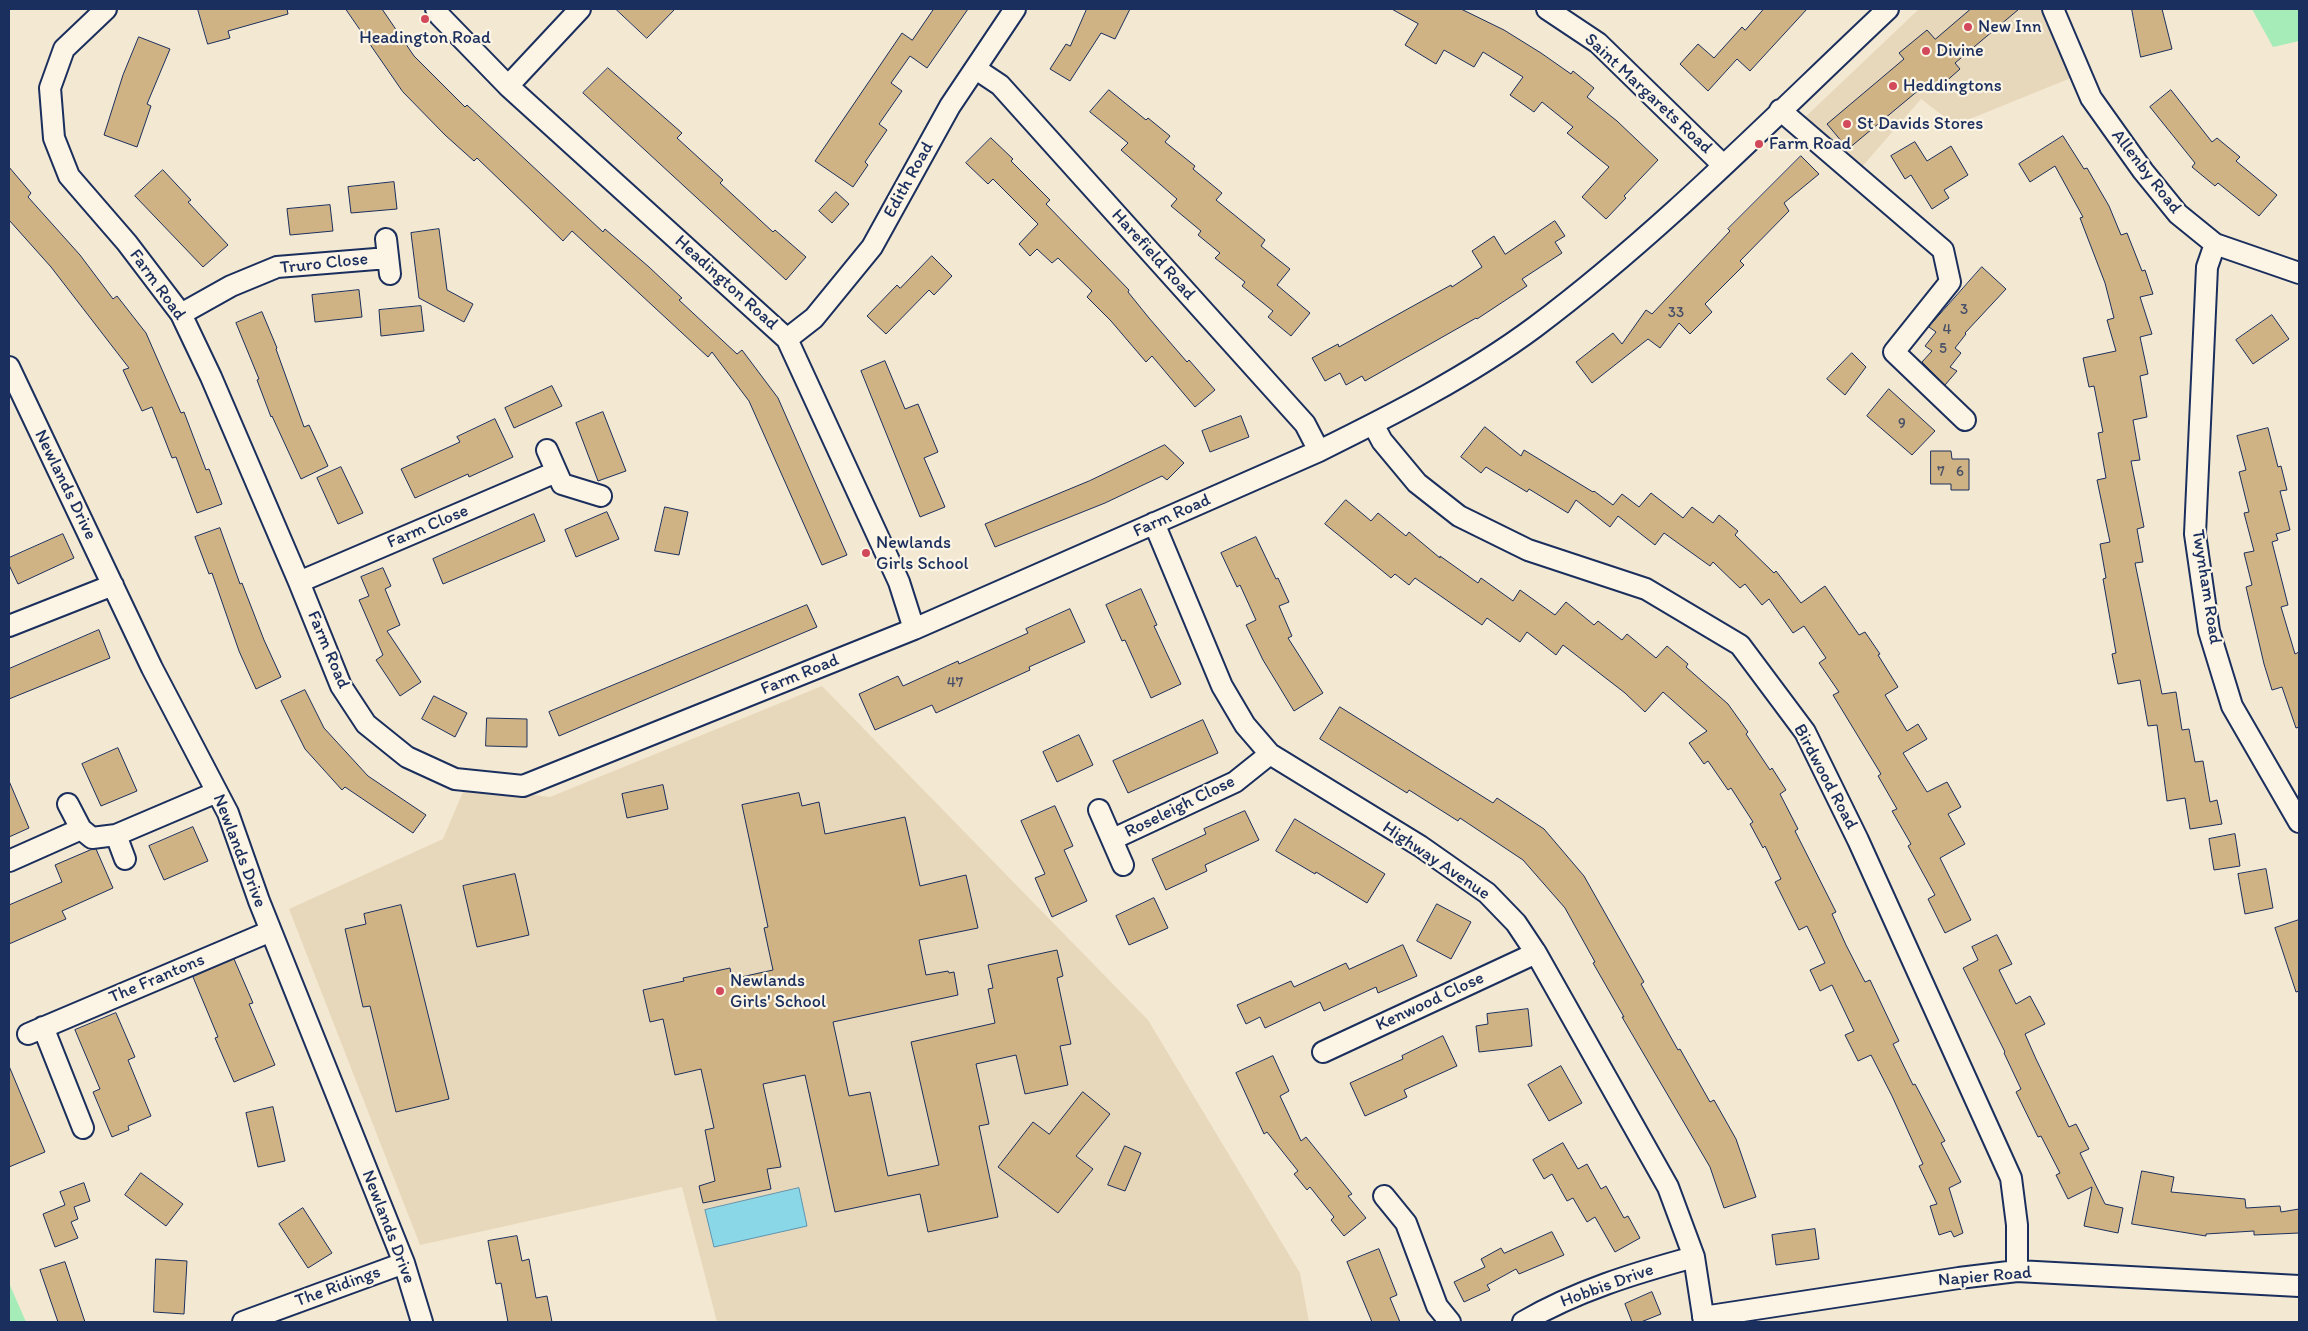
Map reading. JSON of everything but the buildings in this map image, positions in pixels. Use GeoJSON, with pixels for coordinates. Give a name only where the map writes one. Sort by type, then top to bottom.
{"type":"FeatureCollection","features":[{"type":"Feature","properties":{"kind":"street","name":"Farm Road"},"geometry":{"type":"LineString","coordinates":[[106,9],[64,49],[50,88],[54,138],[69,176],[127,243],[181,314],[211,377],[299,582],[341,686],[366,724],[407,757],[455,779],[523,786],[914,629],[1318,451],[1439,389],[1534,328],[1635,246],[1888,9]]}},
{"type":"Feature","properties":{"kind":"street","name":"Headington Road"},"geometry":{"type":"LineString","coordinates":[[436,9],[440,16],[508,86],[787,339],[899,582],[914,629]]}},
{"type":"Feature","properties":{"kind":"street"},"geometry":{"type":"LineString","coordinates":[[508,86],[580,9]]}},
{"type":"Feature","properties":{"kind":"street","name":"Edith Road"},"geometry":{"type":"LineString","coordinates":[[787,339],[814,318],[872,246],[950,106],[1015,9]]}},
{"type":"Feature","properties":{"kind":"street","name":"Saint Margarets Road"},"geometry":{"type":"LineString","coordinates":[[1547,9],[1598,43],[1723,165]]}},
{"type":"Feature","properties":{"kind":"street","name":"Allenby Road"},"geometry":{"type":"LineString","coordinates":[[2053,9],[2091,98],[2143,172],[2178,214],[2215,244],[2299,273]]}},
{"type":"Feature","properties":{"kind":"street","name":"Harefield Road"},"geometry":{"type":"LineString","coordinates":[[976,69],[1000,85],[1305,424],[1318,451]]}},
{"type":"Feature","properties":{"kind":"street"},"geometry":{"type":"LineString","coordinates":[[1780,110],[1943,250],[1950,282],[1894,352],[1966,420]]}},
{"type":"Feature","properties":{"kind":"street","name":"Twynham Road"},"geometry":{"type":"LineString","coordinates":[[2215,244],[2207,267],[2195,534],[2209,631],[2232,706],[2299,822]]}},
{"type":"Feature","properties":{"kind":"street","name":"Truro Close"},"geometry":{"type":"LineString","coordinates":[[181,314],[232,286],[277,267],[388,257]]}},
{"type":"Feature","properties":{"kind":"street","name":"Newlands Drive"},"geometry":{"type":"LineString","coordinates":[[9,367],[152,668],[228,813],[271,931],[404,1263],[422,1322]]}},
{"type":"Feature","properties":{"kind":"street","name":"Birdwood Road"},"geometry":{"type":"LineString","coordinates":[[1373,424],[1382,441],[1418,483],[1459,516],[1528,550],[1646,589],[1740,645],[1805,732],[1858,840],[2011,1178],[2017,1225],[2017,1271]]}},
{"type":"Feature","properties":{"kind":"street"},"geometry":{"type":"LineString","coordinates":[[548,450],[562,484],[601,496]]}},
{"type":"Feature","properties":{"kind":"street","name":"Farm Close"},"geometry":{"type":"LineString","coordinates":[[299,582],[556,472]]}},
{"type":"Feature","properties":{"kind":"street","name":"Highway Avenue"},"geometry":{"type":"LineString","coordinates":[[1154,524],[1222,686],[1245,725],[1270,754],[1420,846],[1487,893],[1516,923],[1536,952],[1668,1186],[1694,1257],[1703,1320]]}},
{"type":"Feature","properties":{"kind":"street"},"geometry":{"type":"LineString","coordinates":[[9,626],[113,586]]}},
{"type":"Feature","properties":{"kind":"street","name":"Roseleigh Close"},"geometry":{"type":"LineString","coordinates":[[1113,839],[1235,782],[1270,754]]}},
{"type":"Feature","properties":{"kind":"street"},"geometry":{"type":"LineString","coordinates":[[68,804],[81,829],[92,838],[116,835],[217,792]]}},
{"type":"Feature","properties":{"kind":"street","name":"Roseleigh Close"},"geometry":{"type":"LineString","coordinates":[[1099,810],[1123,865]]}},
{"type":"Feature","properties":{"kind":"street"},"geometry":{"type":"LineString","coordinates":[[9,861],[81,829]]}},
{"type":"Feature","properties":{"kind":"street"},"geometry":{"type":"LineString","coordinates":[[116,835],[125,859]]}},
{"type":"Feature","properties":{"kind":"street","name":"The Frantons"},"geometry":{"type":"LineString","coordinates":[[83,1128],[36,1030],[271,931]]}},
{"type":"Feature","properties":{"kind":"street","name":"Kenwood Close"},"geometry":{"type":"LineString","coordinates":[[1324,1052],[1536,952]]}},
{"type":"Feature","properties":{"kind":"street"},"geometry":{"type":"LineString","coordinates":[[1384,1196],[1406,1223],[1437,1306],[1450,1322]]}},
{"type":"Feature","properties":{"kind":"street","name":"Hobbis Drive"},"geometry":{"type":"LineString","coordinates":[[1523,1322],[1552,1305],[1630,1275],[1694,1257]]}},
{"type":"Feature","properties":{"kind":"street","name":"The Ridings"},"geometry":{"type":"LineString","coordinates":[[243,1322],[404,1263]]}},
{"type":"Feature","properties":{"kind":"street","name":"Napier Road"},"geometry":{"type":"LineString","coordinates":[[1703,1320],[1959,1278],[2017,1271],[2299,1286]]}},
{"type":"Feature","properties":{"kind":"shaded area"},"geometry":{"type":"Polygon","coordinates":[[[1919,9],[2047,9],[2071,78],[1955,125],[1921,99],[1860,169],[1801,121],[1919,9]]]}},
{"type":"Feature","properties":{"kind":"shaded area","name":"Newlands Girls' School"},"geometry":{"type":"Polygon","coordinates":[[[822,686],[1148,1020],[1300,1273],[1309,1322],[717,1322],[682,1187],[420,1245],[289,909],[443,839],[465,787],[550,797],[822,686]]]}},
{"type":"Feature","properties":{"kind":"green space"},"geometry":{"type":"Polygon","coordinates":[[[2252,9],[2299,9],[2299,41],[2273,47],[2252,9]]]}},
{"type":"Feature","properties":{"kind":"green space"},"geometry":{"type":"Polygon","coordinates":[[[9,1283],[26,1322],[9,1322],[9,1283]]]}},
{"type":"Feature","properties":{"kind":"water"},"geometry":{"type":"Polygon","coordinates":[[[799,1188],[807,1226],[714,1247],[705,1210],[799,1188]]]}},
{"type":"Feature","properties":{"kind":"place","name":"Headington Road"},"geometry":{"type":"Point","coordinates":[425,19]}},
{"type":"Feature","properties":{"kind":"place","name":"New Inn"},"geometry":{"type":"Point","coordinates":[1968,27]}},
{"type":"Feature","properties":{"kind":"place","name":"Divine"},"geometry":{"type":"Point","coordinates":[1926,51]}},
{"type":"Feature","properties":{"kind":"place","name":"Heddingtons"},"geometry":{"type":"Point","coordinates":[1893,86]}},
{"type":"Feature","properties":{"kind":"place","name":"St Davids Stores"},"geometry":{"type":"Point","coordinates":[1847,124]}},
{"type":"Feature","properties":{"kind":"place","name":"Farm Road"},"geometry":{"type":"Point","coordinates":[1759,144]}},
{"type":"Feature","properties":{"kind":"place","name":"Newlands Girls School"},"geometry":{"type":"Point","coordinates":[866,553]}},
{"type":"Feature","properties":{"kind":"place","name":"Newlands Girls' School"},"geometry":{"type":"Point","coordinates":[720,991]}}]}
